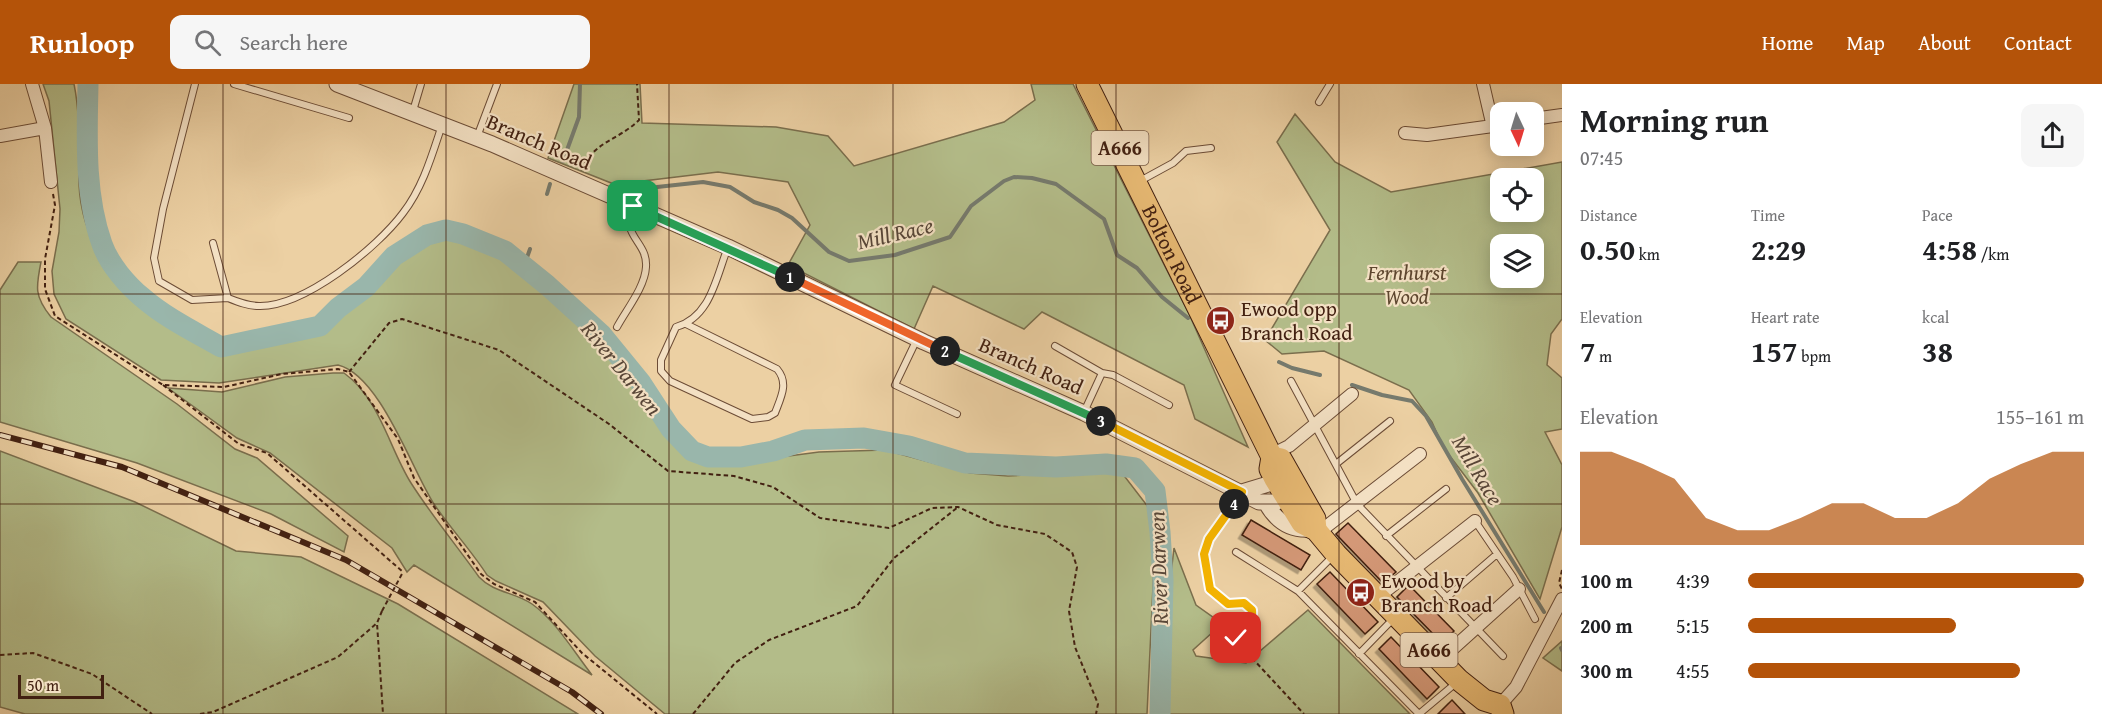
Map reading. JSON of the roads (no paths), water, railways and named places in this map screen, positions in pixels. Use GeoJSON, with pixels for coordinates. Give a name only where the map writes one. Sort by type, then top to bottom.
{"type":"FeatureCollection","features":[{"type":"Feature","properties":{"kind":"highway","name":"Bolton Road"},"geometry":{"type":"LineString","coordinates":[[1087,84],[1271,456],[1270,469],[1284,491],[1315,519],[1316,530],[1336,554],[1439,661],[1484,700],[1501,710]]}},
{"type":"Feature","properties":{"kind":"street"},"geometry":{"type":"LineString","coordinates":[[32,84],[45,128],[51,182]]}},
{"type":"Feature","properties":{"kind":"street","name":"Branch Road"},"geometry":{"type":"LineString","coordinates":[[337,84],[477,138],[728,247],[918,339],[1084,412],[1242,492],[1284,491]]}},
{"type":"Feature","properties":{"kind":"street"},"geometry":{"type":"LineString","coordinates":[[1484,84],[1490,103]]}},
{"type":"Feature","properties":{"kind":"street"},"geometry":{"type":"LineString","coordinates":[[1544,117],[1562,115]]}},
{"type":"Feature","properties":{"kind":"street"},"geometry":{"type":"LineString","coordinates":[[1405,133],[1427,135],[1490,127]]}},
{"type":"Feature","properties":{"kind":"street"},"geometry":{"type":"LineString","coordinates":[[0,136],[45,128]]}},
{"type":"Feature","properties":{"kind":"street"},"geometry":{"type":"LineString","coordinates":[[1271,456],[1289,446],[1352,394]]}},
{"type":"Feature","properties":{"kind":"street"},"geometry":{"type":"LineString","coordinates":[[1242,492],[1284,491],[1278,519],[1296,530],[1316,530],[1358,504],[1420,454]]}},
{"type":"Feature","properties":{"kind":"street"},"geometry":{"type":"LineString","coordinates":[[1378,597],[1475,521]]}},
{"type":"Feature","properties":{"kind":"street"},"geometry":{"type":"LineString","coordinates":[[1439,661],[1519,589]]}},
{"type":"Feature","properties":{"kind":"street"},"geometry":{"type":"LineString","coordinates":[[1501,710],[1516,687],[1562,599]]}},
{"type":"Feature","properties":{"kind":"lane"},"geometry":{"type":"LineString","coordinates":[[195,84],[163,209],[154,258],[159,281],[192,300],[228,298],[241,304],[271,305],[323,283],[339,273],[386,233],[404,212],[424,177],[442,124]]}},
{"type":"Feature","properties":{"kind":"lane"},"geometry":{"type":"LineString","coordinates":[[234,84],[349,118]]}},
{"type":"Feature","properties":{"kind":"lane"},"geometry":{"type":"LineString","coordinates":[[412,112],[422,84]]}},
{"type":"Feature","properties":{"kind":"lane"},"geometry":{"type":"LineString","coordinates":[[477,138],[497,84]]}},
{"type":"Feature","properties":{"kind":"lane"},"geometry":{"type":"LineString","coordinates":[[1319,102],[1330,84]]}},
{"type":"Feature","properties":{"kind":"lane"},"geometry":{"type":"LineString","coordinates":[[1137,183],[1173,163],[1186,151],[1211,148]]}},
{"type":"Feature","properties":{"kind":"lane"},"geometry":{"type":"LineString","coordinates":[[617,327],[645,275],[646,256],[629,228],[628,218],[633,206]]}},
{"type":"Feature","properties":{"kind":"lane"},"geometry":{"type":"LineString","coordinates":[[213,243],[228,298]]}},
{"type":"Feature","properties":{"kind":"lane"},"geometry":{"type":"LineString","coordinates":[[686,324],[777,369],[782,375],[784,384],[775,413],[768,417],[752,419],[670,381],[661,371],[661,360],[676,327],[686,324],[706,307],[728,247]]}},
{"type":"Feature","properties":{"kind":"lane"},"geometry":{"type":"LineString","coordinates":[[918,339],[894,385],[957,414]]}},
{"type":"Feature","properties":{"kind":"lane"},"geometry":{"type":"LineString","coordinates":[[1055,346],[1102,373],[1113,375],[1169,405]]}},
{"type":"Feature","properties":{"kind":"lane"},"geometry":{"type":"LineString","coordinates":[[1084,412],[1102,373]]}},
{"type":"Feature","properties":{"kind":"lane"},"geometry":{"type":"LineString","coordinates":[[1291,381],[1358,504],[1386,536],[1503,656]]}},
{"type":"Feature","properties":{"kind":"lane"},"geometry":{"type":"LineString","coordinates":[[1336,464],[1390,422]]}},
{"type":"Feature","properties":{"kind":"lane"},"geometry":{"type":"LineString","coordinates":[[1386,536],[1446,489]]}},
{"type":"Feature","properties":{"kind":"lane"},"geometry":{"type":"LineString","coordinates":[[1475,521],[1519,589],[1535,619]]}},
{"type":"Feature","properties":{"kind":"lane"},"geometry":{"type":"LineString","coordinates":[[1236,552],[1298,591],[1419,714],[1459,680]]}},
{"type":"Feature","properties":{"kind":"lane"},"geometry":{"type":"LineString","coordinates":[[1298,591],[1336,554]]}},
{"type":"Feature","properties":{"kind":"lane"},"geometry":{"type":"LineString","coordinates":[[1446,598],[1497,555]]}},
{"type":"Feature","properties":{"kind":"lane"},"geometry":{"type":"LineString","coordinates":[[1359,654],[1397,616]]}},
{"type":"Feature","properties":{"kind":"waterway","name":"River Darwen"},"geometry":{"type":"LineString","coordinates":[[88,84],[89,185],[96,225],[105,252],[119,274],[143,298],[171,318],[221,347],[320,326],[338,308],[366,287],[394,256],[427,235],[446,230],[463,234],[505,251],[547,285],[601,334],[641,383],[671,429],[692,451],[708,457],[741,457],[773,451],[805,440],[864,438],[909,446],[965,463],[1056,467],[1106,464],[1135,468],[1155,491],[1160,532],[1163,580],[1160,714]]}},
{"type":"Feature","properties":{"kind":"waterway"},"geometry":{"type":"LineString","coordinates":[[563,161],[579,117],[580,84]]}},
{"type":"Feature","properties":{"kind":"waterway","name":"Mill Race"},"geometry":{"type":"LineString","coordinates":[[654,190],[657,187],[703,182],[730,187],[754,202],[778,210],[792,218],[829,252],[849,261],[895,255],[950,237],[971,206],[1004,181],[1014,177],[1032,178],[1056,184],[1104,219],[1117,255],[1137,268],[1162,297],[1188,318]]}},
{"type":"Feature","properties":{"kind":"waterway"},"geometry":{"type":"LineString","coordinates":[[547,194],[550,184]]}},
{"type":"Feature","properties":{"kind":"waterway"},"geometry":{"type":"LineString","coordinates":[[524,266],[530,249]]}},
{"type":"Feature","properties":{"kind":"waterway","name":"Mill Race"},"geometry":{"type":"LineString","coordinates":[[1279,362],[1320,375]]}},
{"type":"Feature","properties":{"kind":"waterway","name":"Mill Race"},"geometry":{"type":"LineString","coordinates":[[1352,385],[1382,395],[1412,401],[1426,416],[1544,612]]}},
{"type":"Feature","properties":{"kind":"railway"},"geometry":{"type":"LineString","coordinates":[[0,435],[122,467],[346,560],[572,692],[601,714]]}},
{"type":"Feature","properties":{"kind":"place","name":"Ewood opp Branch Road"},"geometry":{"type":"Point","coordinates":[1220,321]}},
{"type":"Feature","properties":{"kind":"place","name":"Ewood by Branch Road"},"geometry":{"type":"Point","coordinates":[1360,593]}},
{"type":"Feature","properties":{"kind":"park label","name":"Fernhurst Wood"},"geometry":{"type":"Point","coordinates":[1407,285]}}]}
